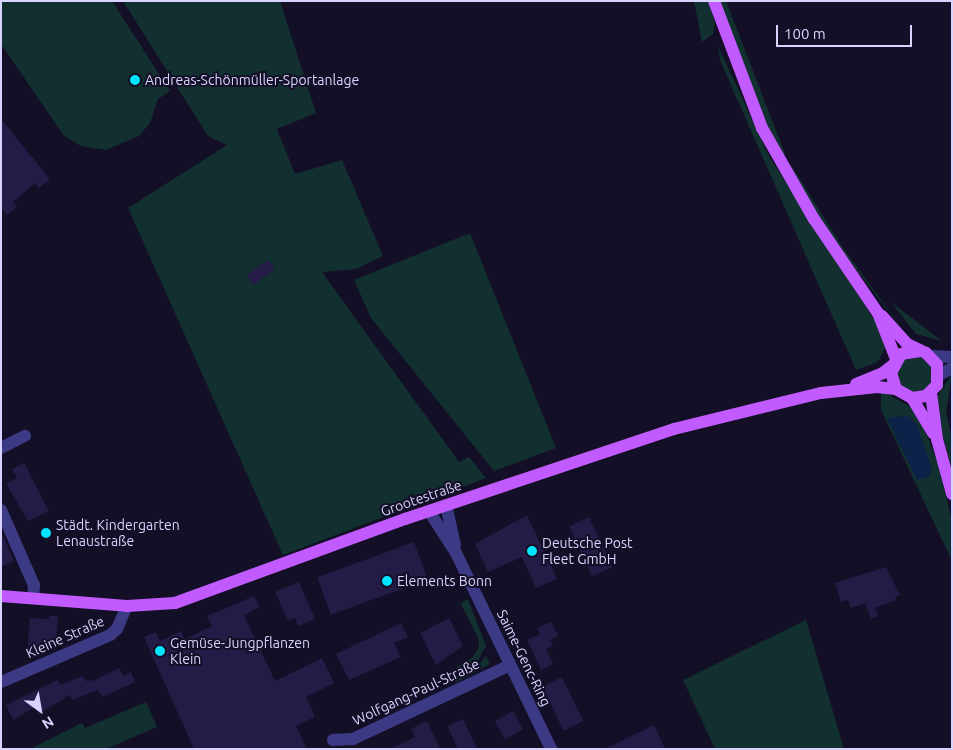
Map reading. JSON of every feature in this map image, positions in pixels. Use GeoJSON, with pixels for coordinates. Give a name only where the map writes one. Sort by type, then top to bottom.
{"type":"FeatureCollection","features":[{"type":"Feature","properties":{"kind":"main road"},"geometry":{"type":"LineString","coordinates":[[714,1],[746,92],[780,164],[878,313],[890,338],[895,362],[896,389],[912,398],[937,439]]}},
{"type":"Feature","properties":{"kind":"main road"},"geometry":{"type":"LineString","coordinates":[[878,313],[907,344],[926,353],[939,375],[931,393],[937,439],[952,494]]}},
{"type":"Feature","properties":{"kind":"main road"},"geometry":{"type":"LineString","coordinates":[[895,362],[907,352],[926,353]]}},
{"type":"Feature","properties":{"kind":"main road","name":"Grootestraße"},"geometry":{"type":"LineString","coordinates":[[3,596],[127,606],[164,605],[196,598],[429,511],[674,429],[843,389],[883,373],[895,362]]}},
{"type":"Feature","properties":{"kind":"main road","name":"Grootestraße"},"geometry":{"type":"LineString","coordinates":[[843,389],[896,389]]}},
{"type":"Feature","properties":{"kind":"main road"},"geometry":{"type":"LineString","coordinates":[[912,398],[931,393]]}},
{"type":"Feature","properties":{"kind":"street"},"geometry":{"type":"LineString","coordinates":[[926,353],[952,357]]}},
{"type":"Feature","properties":{"kind":"street"},"geometry":{"type":"LineString","coordinates":[[939,375],[952,368]]}},
{"type":"Feature","properties":{"kind":"street"},"geometry":{"type":"LineString","coordinates":[[1,448],[25,436]]}},
{"type":"Feature","properties":{"kind":"street","name":"Saime-Genc-Ring"},"geometry":{"type":"LineString","coordinates":[[446,505],[456,553]]}},
{"type":"Feature","properties":{"kind":"street"},"geometry":{"type":"LineString","coordinates":[[1,510],[34,585],[33,598]]}},
{"type":"Feature","properties":{"kind":"street","name":"Saime-Genc-Ring"},"geometry":{"type":"LineString","coordinates":[[429,511],[456,553],[551,749]]}},
{"type":"Feature","properties":{"kind":"street","name":"Kleine Straße"},"geometry":{"type":"LineString","coordinates":[[1,682],[110,635],[117,629],[127,606]]}},
{"type":"Feature","properties":{"kind":"street","name":"Wolfgang-Paul-Straße"},"geometry":{"type":"LineString","coordinates":[[333,740],[353,739],[510,664]]}},
{"type":"Feature","properties":{"kind":"green space"},"geometry":{"type":"Polygon","coordinates":[[[1,1],[112,1],[170,91],[158,99],[150,123],[139,136],[106,150],[81,146],[64,136],[1,44],[1,1]]]}},
{"type":"Feature","properties":{"kind":"green space"},"geometry":{"type":"Polygon","coordinates":[[[123,1],[280,1],[316,113],[277,129],[295,174],[342,160],[383,256],[356,269],[322,272],[459,462],[469,457],[486,478],[283,555],[128,208],[227,145],[208,136],[123,1]]]}},
{"type":"Feature","properties":{"kind":"green space"},"geometry":{"type":"Polygon","coordinates":[[[694,1],[708,1],[715,24],[713,34],[702,42],[694,1]]]}},
{"type":"Feature","properties":{"kind":"green space"},"geometry":{"type":"Polygon","coordinates":[[[719,1],[726,1],[785,154],[782,155],[757,104],[719,1]]]}},
{"type":"Feature","properties":{"kind":"green space"},"geometry":{"type":"Polygon","coordinates":[[[718,46],[769,156],[888,341],[878,362],[856,370],[720,60],[718,46]]]}},
{"type":"Feature","properties":{"kind":"green space"},"geometry":{"type":"Polygon","coordinates":[[[791,165],[843,248],[904,331],[841,250],[788,167],[791,165]]]}},
{"type":"Feature","properties":{"kind":"green space"},"geometry":{"type":"Polygon","coordinates":[[[470,233],[556,448],[494,471],[371,318],[354,280],[470,233]]]}},
{"type":"Feature","properties":{"kind":"green space"},"geometry":{"type":"Polygon","coordinates":[[[891,302],[942,341],[916,334],[891,302]]]}},
{"type":"Feature","properties":{"kind":"green space"},"geometry":{"type":"Polygon","coordinates":[[[915,356],[927,362],[933,374],[927,386],[915,392],[903,386],[897,374],[903,362],[915,356]]]}},
{"type":"Feature","properties":{"kind":"green space"},"geometry":{"type":"Polygon","coordinates":[[[952,374],[946,412],[952,439],[952,469],[936,412],[937,397],[952,374]]]}},
{"type":"Feature","properties":{"kind":"green space"},"geometry":{"type":"Polygon","coordinates":[[[881,390],[914,409],[921,420],[938,464],[952,521],[952,561],[881,410],[881,390]]]}},
{"type":"Feature","properties":{"kind":"green space"},"geometry":{"type":"Polygon","coordinates":[[[468,599],[486,646],[476,664],[458,673],[456,667],[472,658],[479,647],[478,638],[461,604],[456,606],[468,599]]]}},
{"type":"Feature","properties":{"kind":"green space"},"geometry":{"type":"Polygon","coordinates":[[[806,620],[844,749],[715,749],[683,680],[806,620]]]}},
{"type":"Feature","properties":{"kind":"green space"},"geometry":{"type":"Polygon","coordinates":[[[486,656],[490,664],[456,683],[454,678],[476,668],[486,656]]]}},
{"type":"Feature","properties":{"kind":"green space"},"geometry":{"type":"Polygon","coordinates":[[[146,702],[157,727],[106,749],[30,749],[82,723],[85,728],[146,702]]]}},
{"type":"Feature","properties":{"kind":"water"},"geometry":{"type":"Polygon","coordinates":[[[908,416],[916,423],[932,468],[930,476],[917,480],[887,418],[908,416]]]}},
{"type":"Feature","properties":{"kind":"building"},"geometry":{"type":"Polygon","coordinates":[[[1,119],[50,179],[39,188],[35,183],[13,202],[17,207],[7,215],[1,208],[1,119]]]}},
{"type":"Feature","properties":{"kind":"building"},"geometry":{"type":"Polygon","coordinates":[[[268,260],[275,270],[254,285],[247,275],[268,260]]]}},
{"type":"Feature","properties":{"kind":"building"},"geometry":{"type":"Polygon","coordinates":[[[24,463],[49,511],[28,521],[6,484],[17,478],[12,469],[24,463]]]}},
{"type":"Feature","properties":{"kind":"building"},"geometry":{"type":"Polygon","coordinates":[[[527,515],[557,579],[536,588],[522,557],[488,572],[475,544],[527,515]]]}},
{"type":"Feature","properties":{"kind":"building"},"geometry":{"type":"Polygon","coordinates":[[[589,517],[612,567],[592,576],[569,526],[589,517]]]}},
{"type":"Feature","properties":{"kind":"building"},"geometry":{"type":"Polygon","coordinates":[[[1,531],[14,561],[1,567],[1,531]]]}},
{"type":"Feature","properties":{"kind":"building"},"geometry":{"type":"Polygon","coordinates":[[[414,542],[428,580],[331,615],[317,577],[414,542]]]}},
{"type":"Feature","properties":{"kind":"building"},"geometry":{"type":"Polygon","coordinates":[[[886,567],[900,595],[895,597],[896,600],[875,608],[878,616],[871,619],[865,603],[851,608],[848,600],[841,602],[835,583],[886,567]]]}},
{"type":"Feature","properties":{"kind":"building"},"geometry":{"type":"Polygon","coordinates":[[[299,582],[315,619],[298,626],[295,618],[288,621],[275,592],[299,582]]]}},
{"type":"Feature","properties":{"kind":"building"},"geometry":{"type":"Polygon","coordinates":[[[254,596],[260,607],[244,615],[275,681],[322,658],[334,683],[306,697],[315,717],[296,726],[307,749],[194,749],[144,637],[156,632],[160,641],[181,631],[185,639],[212,626],[207,616],[254,596]]]}},
{"type":"Feature","properties":{"kind":"building"},"geometry":{"type":"Polygon","coordinates":[[[49,616],[58,616],[55,650],[36,648],[35,658],[27,658],[30,618],[49,619],[49,616]]]}},
{"type":"Feature","properties":{"kind":"building"},"geometry":{"type":"Polygon","coordinates":[[[449,618],[463,646],[436,665],[420,633],[449,618]]]}},
{"type":"Feature","properties":{"kind":"building"},"geometry":{"type":"Polygon","coordinates":[[[551,622],[558,636],[550,640],[553,646],[546,649],[553,664],[541,670],[527,640],[540,634],[537,628],[551,622]]]}},
{"type":"Feature","properties":{"kind":"building"},"geometry":{"type":"Polygon","coordinates":[[[401,623],[408,637],[394,643],[401,657],[349,680],[336,654],[401,623]]]}},
{"type":"Feature","properties":{"kind":"building"},"geometry":{"type":"Polygon","coordinates":[[[119,668],[123,676],[131,672],[135,682],[102,697],[98,690],[72,700],[70,695],[38,714],[35,707],[13,720],[6,705],[57,680],[60,685],[83,676],[86,681],[95,680],[119,668]]]}},
{"type":"Feature","properties":{"kind":"building"},"geometry":{"type":"Polygon","coordinates":[[[562,677],[583,721],[564,731],[542,687],[562,677]]]}},
{"type":"Feature","properties":{"kind":"building"},"geometry":{"type":"Polygon","coordinates":[[[513,711],[523,729],[505,740],[495,721],[513,711]]]}},
{"type":"Feature","properties":{"kind":"building"},"geometry":{"type":"Polygon","coordinates":[[[463,719],[477,749],[458,749],[450,732],[448,726],[463,719]]]}},
{"type":"Feature","properties":{"kind":"building"},"geometry":{"type":"Polygon","coordinates":[[[427,721],[440,749],[390,749],[415,737],[411,729],[427,721]]]}},
{"type":"Feature","properties":{"kind":"building"},"geometry":{"type":"Polygon","coordinates":[[[654,725],[665,749],[605,749],[654,725]]]}},
{"type":"Feature","properties":{"kind":"place","name":"Andreas-Schönmüller-Sportanlage"},"geometry":{"type":"Point","coordinates":[135,80]}},
{"type":"Feature","properties":{"kind":"place","name":"Städt. Kindergarten Lenaustraße"},"geometry":{"type":"Point","coordinates":[46,533]}},
{"type":"Feature","properties":{"kind":"place","name":"Deutsche Post Fleet GmbH"},"geometry":{"type":"Point","coordinates":[532,551]}},
{"type":"Feature","properties":{"kind":"place","name":"Elements Bonn"},"geometry":{"type":"Point","coordinates":[387,581]}},
{"type":"Feature","properties":{"kind":"place","name":"Gemüse-Jungpflanzen Klein"},"geometry":{"type":"Point","coordinates":[160,651]}}]}
